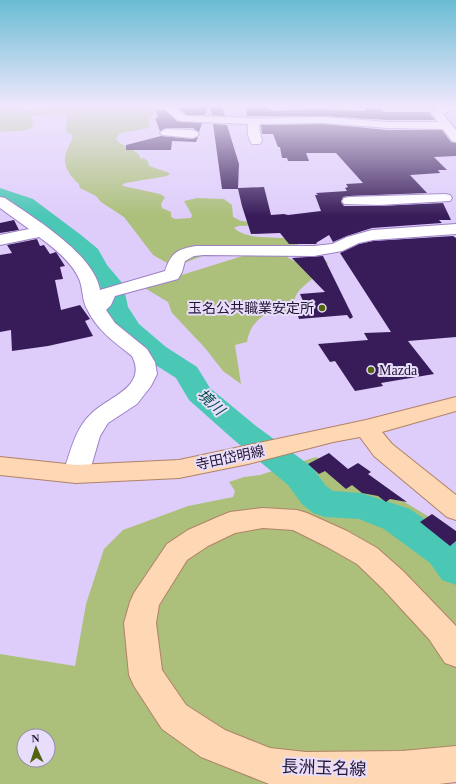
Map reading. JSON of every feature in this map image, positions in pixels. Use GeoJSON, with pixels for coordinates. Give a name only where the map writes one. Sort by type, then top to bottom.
{"type":"FeatureCollection","features":[{"type":"Feature","properties":{"kind":"main road","name":"寺田岱明線"},"geometry":{"type":"LineString","coordinates":[[0,466],[76,474],[179,469],[366,428],[456,404]]}},
{"type":"Feature","properties":{"kind":"main road"},"geometry":{"type":"LineString","coordinates":[[366,428],[383,450],[456,510]]}},
{"type":"Feature","properties":{"kind":"main road","name":"長洲玉名線"},"geometry":{"type":"LineString","coordinates":[[456,652],[440,629],[367,556],[338,539],[297,520],[263,518],[230,523],[198,538],[177,552],[145,602],[140,623],[146,676],[174,717],[214,744],[270,766],[306,771],[402,769],[456,764]]}},
{"type":"Feature","properties":{"kind":"street"},"geometry":{"type":"LineString","coordinates":[[0,201],[8,214],[40,232],[63,248],[80,267],[90,284],[92,298],[102,301],[126,288],[172,275],[175,271],[176,262],[181,255],[191,251],[280,245],[314,251],[330,249],[451,200]]}},
{"type":"Feature","properties":{"kind":"street"},"geometry":{"type":"LineString","coordinates":[[350,201],[386,226]]}},
{"type":"Feature","properties":{"kind":"street"},"geometry":{"type":"LineString","coordinates":[[359,222],[386,226],[456,229]]}},
{"type":"Feature","properties":{"kind":"street"},"geometry":{"type":"LineString","coordinates":[[2,244],[40,232]]}},
{"type":"Feature","properties":{"kind":"street"},"geometry":{"type":"LineString","coordinates":[[76,474],[88,435],[100,418],[129,399],[140,386],[146,374],[145,362],[140,353],[108,327],[102,301]]}},
{"type":"Feature","properties":{"kind":"green space"},"geometry":{"type":"Polygon","coordinates":[[[71,143],[120,143],[137,153],[140,156],[140,159],[143,158],[148,161],[149,166],[170,174],[167,176],[125,183],[122,185],[160,194],[165,197],[161,204],[162,208],[171,212],[171,217],[175,219],[191,218],[192,215],[184,201],[197,198],[224,199],[232,205],[233,217],[241,221],[275,225],[238,226],[234,228],[256,237],[297,240],[298,248],[228,246],[174,267],[153,255],[124,217],[101,202],[96,196],[80,188],[79,184],[70,174],[66,166],[65,158],[71,143]]]}},
{"type":"Feature","properties":{"kind":"green space"},"geometry":{"type":"Polygon","coordinates":[[[249,254],[290,254],[288,258],[297,262],[311,264],[325,260],[328,263],[298,292],[296,295],[294,311],[285,315],[268,313],[264,315],[254,325],[249,333],[247,342],[235,345],[241,384],[223,371],[205,348],[172,313],[168,302],[143,287],[249,254]]]}},
{"type":"Feature","properties":{"kind":"green space"},"geometry":{"type":"Polygon","coordinates":[[[316,457],[383,489],[456,533],[456,781],[433,784],[0,784],[0,654],[75,666],[86,604],[104,549],[123,530],[188,506],[233,497],[235,491],[229,482],[244,477],[260,475],[316,457]]]}},
{"type":"Feature","properties":{"kind":"building"},"geometry":{"type":"Polygon","coordinates":[[[135,143],[172,143],[171,150],[126,150],[126,145],[135,143]]]}},
{"type":"Feature","properties":{"kind":"building"},"geometry":{"type":"Polygon","coordinates":[[[216,143],[232,143],[239,164],[238,188],[264,187],[271,215],[288,215],[321,211],[315,195],[318,195],[316,193],[347,191],[345,188],[348,187],[346,184],[363,183],[336,153],[306,153],[309,161],[288,161],[287,158],[282,158],[280,147],[278,147],[276,143],[456,143],[456,156],[434,157],[447,170],[438,170],[440,173],[410,175],[427,193],[349,196],[343,197],[341,202],[344,206],[443,203],[451,220],[439,220],[442,223],[372,228],[333,242],[329,235],[316,243],[317,244],[289,244],[280,233],[251,234],[238,189],[222,189],[216,143]]]}},
{"type":"Feature","properties":{"kind":"building"},"geometry":{"type":"Polygon","coordinates":[[[14,220],[19,230],[0,233],[0,223],[14,220]]]}},
{"type":"Feature","properties":{"kind":"building"},"geometry":{"type":"Polygon","coordinates":[[[453,236],[456,238],[456,337],[408,341],[434,374],[381,383],[383,386],[355,391],[335,361],[330,362],[318,344],[368,340],[364,333],[391,332],[340,253],[359,244],[373,241],[453,236]]]}},
{"type":"Feature","properties":{"kind":"building"},"geometry":{"type":"Polygon","coordinates":[[[37,239],[40,246],[44,245],[50,254],[56,252],[65,266],[60,267],[63,279],[55,280],[61,310],[80,305],[90,319],[85,321],[93,336],[48,346],[12,351],[11,330],[0,332],[0,255],[12,253],[7,245],[37,239]]]}},
{"type":"Feature","properties":{"kind":"building"},"geometry":{"type":"Polygon","coordinates":[[[323,256],[353,317],[350,319],[347,315],[299,319],[293,301],[303,301],[300,294],[325,292],[292,258],[323,256]]]}},
{"type":"Feature","properties":{"kind":"building"},"geometry":{"type":"Polygon","coordinates":[[[329,453],[348,469],[358,463],[371,472],[368,474],[407,502],[390,499],[386,502],[378,496],[362,493],[352,485],[346,489],[325,471],[319,474],[308,464],[329,453]]]}},
{"type":"Feature","properties":{"kind":"building"},"geometry":{"type":"Polygon","coordinates":[[[432,514],[456,531],[456,541],[450,546],[420,522],[432,514]]]}},
{"type":"Feature","properties":{"kind":"waterway","name":"境川"},"geometry":{"type":"LineString","coordinates":[[0,194],[26,203],[74,239],[90,254],[97,268],[111,284],[116,307],[129,329],[156,353],[187,373],[199,394],[245,433],[300,476],[314,495],[325,504],[361,506],[397,519],[443,552],[456,569]]}},
{"type":"Feature","properties":{"kind":"place","name":"玉名公共職業安定所"},"geometry":{"type":"Point","coordinates":[322,308]}},
{"type":"Feature","properties":{"kind":"place","name":"Mazda"},"geometry":{"type":"Point","coordinates":[371,370]}}]}
